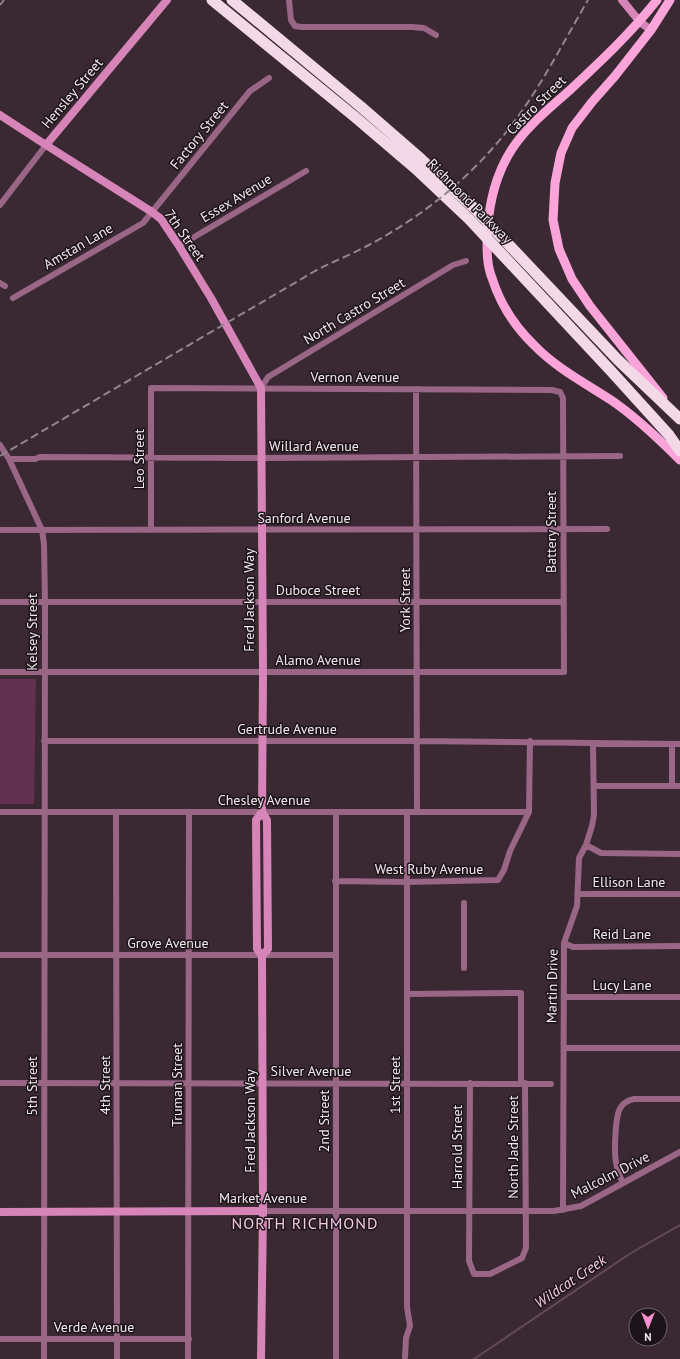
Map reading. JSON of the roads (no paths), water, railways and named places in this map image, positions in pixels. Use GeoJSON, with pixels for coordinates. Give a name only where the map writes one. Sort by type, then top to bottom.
{"type":"FeatureCollection","features":[{"type":"Feature","properties":{"kind":"highway","name":"Richmond Parkway"},"geometry":{"type":"LineString","coordinates":[[212,0],[355,117],[419,164],[475,210],[521,256],[618,360],[679,418]]}},
{"type":"Feature","properties":{"kind":"highway","name":"Richmond Parkway"},"geometry":{"type":"LineString","coordinates":[[232,0],[360,106],[419,164],[669,435],[680,451]]}},
{"type":"Feature","properties":{"kind":"main road","name":"Castro Street"},"geometry":{"type":"LineString","coordinates":[[657,0],[640,22],[580,81],[533,123],[512,149],[501,170],[494,190],[488,222],[487,252],[491,277],[503,304],[534,346],[575,378],[611,400],[642,423],[680,460]]}},
{"type":"Feature","properties":{"kind":"main road"},"geometry":{"type":"LineString","coordinates":[[670,0],[651,30],[572,128],[561,153],[554,183],[553,220],[559,249],[572,279],[590,306],[679,418]]}},
{"type":"Feature","properties":{"kind":"street","name":"Hensley Street"},"geometry":{"type":"LineString","coordinates":[[0,205],[46,145],[167,0]]}},
{"type":"Feature","properties":{"kind":"street"},"geometry":{"type":"LineString","coordinates":[[290,0],[289,13],[295,26],[412,27],[424,28],[436,35]]}},
{"type":"Feature","properties":{"kind":"street"},"geometry":{"type":"LineString","coordinates":[[622,0],[640,22],[651,30]]}},
{"type":"Feature","properties":{"kind":"street","name":"Factory Street"},"geometry":{"type":"LineString","coordinates":[[152,212],[250,91],[269,78]]}},
{"type":"Feature","properties":{"kind":"street","name":"7th Street"},"geometry":{"type":"LineString","coordinates":[[0,115],[152,212],[160,219],[179,246],[211,298],[261,388]]}},
{"type":"Feature","properties":{"kind":"street","name":"Essex Avenue"},"geometry":{"type":"LineString","coordinates":[[179,246],[306,171]]}},
{"type":"Feature","properties":{"kind":"street","name":"Amstan Lane"},"geometry":{"type":"LineString","coordinates":[[13,298],[143,223],[152,212]]}},
{"type":"Feature","properties":{"kind":"street","name":"North Castro Street"},"geometry":{"type":"LineString","coordinates":[[261,388],[268,377],[453,265],[466,261]]}},
{"type":"Feature","properties":{"kind":"street","name":"Vernon Avenue"},"geometry":{"type":"LineString","coordinates":[[151,388],[552,390],[560,392]]}},
{"type":"Feature","properties":{"kind":"street","name":"Leo Street"},"geometry":{"type":"LineString","coordinates":[[151,388],[151,530]]}},
{"type":"Feature","properties":{"kind":"street","name":"Fred Jackson Way"},"geometry":{"type":"LineString","coordinates":[[260,1359],[263,1211],[262,956],[268,949],[266,820],[262,812],[263,672],[261,388]]}},
{"type":"Feature","properties":{"kind":"street","name":"York Street"},"geometry":{"type":"LineString","coordinates":[[416,389],[417,812]]}},
{"type":"Feature","properties":{"kind":"street","name":"Battery Street"},"geometry":{"type":"LineString","coordinates":[[560,392],[563,398],[564,672]]}},
{"type":"Feature","properties":{"kind":"street"},"geometry":{"type":"LineString","coordinates":[[0,445],[9,459]]}},
{"type":"Feature","properties":{"kind":"street","name":"Willard Avenue"},"geometry":{"type":"LineString","coordinates":[[9,459],[35,459],[40,457],[262,458],[620,456]]}},
{"type":"Feature","properties":{"kind":"street","name":"Kelsey Street"},"geometry":{"type":"LineString","coordinates":[[9,459],[42,530],[44,544],[44,812]]}},
{"type":"Feature","properties":{"kind":"street","name":"Sanford Avenue"},"geometry":{"type":"LineString","coordinates":[[0,530],[607,529]]}},
{"type":"Feature","properties":{"kind":"street","name":"Duboce Street"},"geometry":{"type":"LineString","coordinates":[[0,602],[563,602]]}},
{"type":"Feature","properties":{"kind":"street","name":"Alamo Avenue"},"geometry":{"type":"LineString","coordinates":[[0,672],[564,672]]}},
{"type":"Feature","properties":{"kind":"street"},"geometry":{"type":"LineString","coordinates":[[661,743],[680,740]]}},
{"type":"Feature","properties":{"kind":"street","name":"Gertrude Avenue"},"geometry":{"type":"LineString","coordinates":[[44,741],[530,741],[661,743]]}},
{"type":"Feature","properties":{"kind":"street","name":"West Ruby Avenue"},"geometry":{"type":"LineString","coordinates":[[335,881],[407,882],[498,880],[504,870],[510,851],[529,812],[530,741]]}},
{"type":"Feature","properties":{"kind":"street","name":"Martin Drive"},"geometry":{"type":"LineString","coordinates":[[564,1210],[564,943],[577,906],[577,869],[579,858],[586,845],[594,815],[593,743]]}},
{"type":"Feature","properties":{"kind":"street"},"geometry":{"type":"LineString","coordinates":[[661,743],[672,745],[680,744]]}},
{"type":"Feature","properties":{"kind":"street"},"geometry":{"type":"LineString","coordinates":[[672,745],[672,786]]}},
{"type":"Feature","properties":{"kind":"street"},"geometry":{"type":"LineString","coordinates":[[594,786],[680,786]]}},
{"type":"Feature","properties":{"kind":"street","name":"Chesley Avenue"},"geometry":{"type":"LineString","coordinates":[[0,812],[529,812]]}},
{"type":"Feature","properties":{"kind":"street","name":"5th Street"},"geometry":{"type":"LineString","coordinates":[[44,812],[44,1359]]}},
{"type":"Feature","properties":{"kind":"street","name":"4th Street"},"geometry":{"type":"LineString","coordinates":[[116,812],[117,1359]]}},
{"type":"Feature","properties":{"kind":"street","name":"Truman Street"},"geometry":{"type":"LineString","coordinates":[[188,1359],[189,812]]}},
{"type":"Feature","properties":{"kind":"street","name":"2nd Street"},"geometry":{"type":"LineString","coordinates":[[336,812],[336,1358]]}},
{"type":"Feature","properties":{"kind":"street","name":"1st Street"},"geometry":{"type":"LineString","coordinates":[[406,1357],[406,1338],[410,1326],[407,1307],[407,812]]}},
{"type":"Feature","properties":{"kind":"street"},"geometry":{"type":"LineString","coordinates":[[586,845],[601,853],[680,854]]}},
{"type":"Feature","properties":{"kind":"street","name":"Ellison Lane"},"geometry":{"type":"LineString","coordinates":[[578,894],[680,894]]}},
{"type":"Feature","properties":{"kind":"street"},"geometry":{"type":"LineString","coordinates":[[464,903],[464,968]]}},
{"type":"Feature","properties":{"kind":"street","name":"Reid Lane"},"geometry":{"type":"LineString","coordinates":[[564,943],[573,946],[680,946]]}},
{"type":"Feature","properties":{"kind":"street","name":"Grove Avenue"},"geometry":{"type":"LineString","coordinates":[[0,955],[335,955]]}},
{"type":"Feature","properties":{"kind":"street","name":"North Jade Street"},"geometry":{"type":"LineString","coordinates":[[406,994],[522,993],[525,1211]]}},
{"type":"Feature","properties":{"kind":"street","name":"Lucy Lane"},"geometry":{"type":"LineString","coordinates":[[564,997],[680,997]]}},
{"type":"Feature","properties":{"kind":"street"},"geometry":{"type":"LineString","coordinates":[[564,1048],[680,1048]]}},
{"type":"Feature","properties":{"kind":"street","name":"Silver Avenue"},"geometry":{"type":"LineString","coordinates":[[0,1083],[551,1084]]}},
{"type":"Feature","properties":{"kind":"street","name":"Harrold Street"},"geometry":{"type":"LineString","coordinates":[[470,1083],[469,1261],[474,1274],[490,1274],[522,1258],[526,1248],[525,1211]]}},
{"type":"Feature","properties":{"kind":"street"},"geometry":{"type":"LineString","coordinates":[[623,1183],[616,1161],[616,1123],[621,1106],[627,1101],[634,1099],[680,1099]]}},
{"type":"Feature","properties":{"kind":"street","name":"Malcolm Drive"},"geometry":{"type":"LineString","coordinates":[[525,1211],[554,1211],[581,1206],[680,1152]]}},
{"type":"Feature","properties":{"kind":"street","name":"Market Avenue"},"geometry":{"type":"LineString","coordinates":[[0,1212],[189,1210],[336,1212],[525,1211]]}},
{"type":"Feature","properties":{"kind":"street","name":"Verde Avenue"},"geometry":{"type":"LineString","coordinates":[[0,1339],[189,1339]]}},
{"type":"Feature","properties":{"kind":"waterway","name":"Wildcat Creek"},"geometry":{"type":"LineString","coordinates":[[474,1359],[631,1253],[680,1225]]}},
{"type":"Feature","properties":{"kind":"railway"},"geometry":{"type":"LineString","coordinates":[[0,5],[4,0]]}},
{"type":"Feature","properties":{"kind":"railway"},"geometry":{"type":"LineString","coordinates":[[0,456],[315,271],[388,234],[429,207],[467,175],[485,157],[516,119],[545,76],[588,0]]}},
{"type":"Feature","properties":{"kind":"district","name":"NORTH RICHMOND"},"geometry":{"type":"Point","coordinates":[305,1223]}}]}
